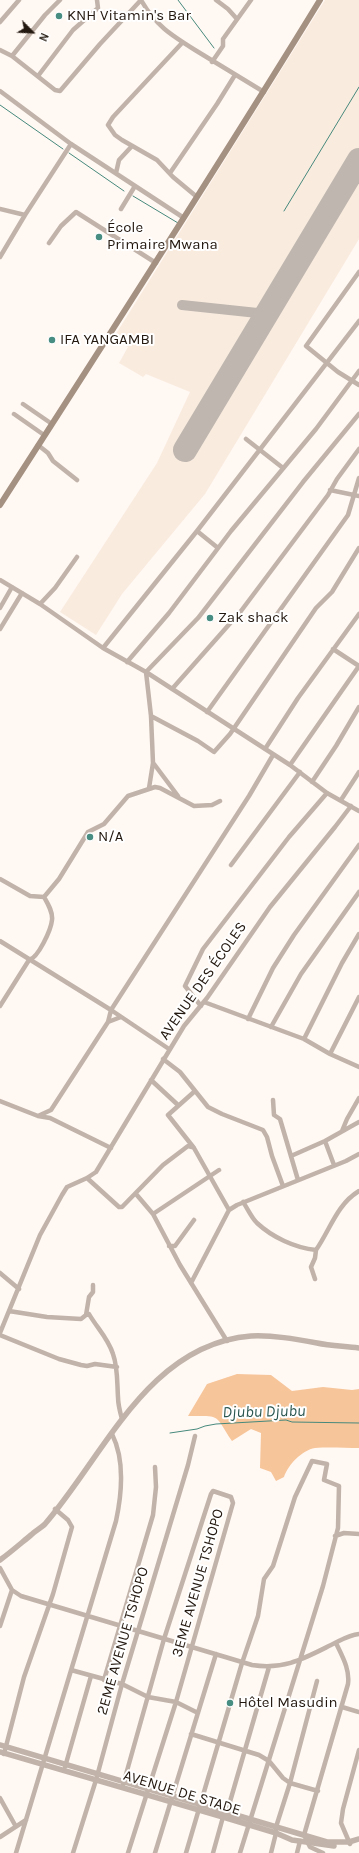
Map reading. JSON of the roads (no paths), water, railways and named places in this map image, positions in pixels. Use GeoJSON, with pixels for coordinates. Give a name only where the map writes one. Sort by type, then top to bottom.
{"type":"FeatureCollection","features":[{"type":"Feature","properties":{"kind":"main road"},"geometry":{"type":"LineString","coordinates":[[0,505],[156,263],[320,0]]}},
{"type":"Feature","properties":{"kind":"street"},"geometry":{"type":"LineString","coordinates":[[0,22],[19,0]]}},
{"type":"Feature","properties":{"kind":"street"},"geometry":{"type":"LineString","coordinates":[[12,56],[45,15],[60,0]]}},
{"type":"Feature","properties":{"kind":"street"},"geometry":{"type":"LineString","coordinates":[[38,76],[73,30],[98,8],[97,0]]}},
{"type":"Feature","properties":{"kind":"street"},"geometry":{"type":"LineString","coordinates":[[0,50],[12,56],[55,90],[60,91],[100,44],[141,0],[151,17],[159,25],[212,62],[264,92]]}},
{"type":"Feature","properties":{"kind":"street"},"geometry":{"type":"LineString","coordinates":[[216,0],[228,9],[237,19]]}},
{"type":"Feature","properties":{"kind":"street"},"geometry":{"type":"LineString","coordinates":[[212,62],[223,46],[224,39],[251,0]]}},
{"type":"Feature","properties":{"kind":"street"},"geometry":{"type":"LineString","coordinates":[[182,42],[113,117],[108,125],[115,135],[157,160],[170,174],[197,197]]}},
{"type":"Feature","properties":{"kind":"street"},"geometry":{"type":"LineString","coordinates":[[170,174],[235,75]]}},
{"type":"Feature","properties":{"kind":"street"},"geometry":{"type":"LineString","coordinates":[[0,91],[71,144],[184,218]]}},
{"type":"Feature","properties":{"kind":"street"},"geometry":{"type":"LineString","coordinates":[[0,257],[71,144]]}},
{"type":"Feature","properties":{"kind":"street"},"geometry":{"type":"LineString","coordinates":[[116,173],[119,160],[132,146]]}},
{"type":"Feature","properties":{"kind":"street"},"geometry":{"type":"LineString","coordinates":[[121,209],[135,186]]}},
{"type":"Feature","properties":{"kind":"street"},"geometry":{"type":"LineString","coordinates":[[0,209],[25,215]]}},
{"type":"Feature","properties":{"kind":"street"},"geometry":{"type":"LineString","coordinates":[[49,244],[61,226],[76,212],[156,263]]}},
{"type":"Feature","properties":{"kind":"street"},"geometry":{"type":"LineString","coordinates":[[359,272],[306,346],[327,363],[359,385]]}},
{"type":"Feature","properties":{"kind":"street"},"geometry":{"type":"LineString","coordinates":[[103,648],[197,531],[359,320]]}},
{"type":"Feature","properties":{"kind":"street"},"geometry":{"type":"LineString","coordinates":[[127,662],[169,613],[218,548],[359,372]]}},
{"type":"Feature","properties":{"kind":"street"},"geometry":{"type":"LineString","coordinates":[[23,404],[52,424]]}},
{"type":"Feature","properties":{"kind":"street"},"geometry":{"type":"LineString","coordinates":[[14,414],[44,435]]}},
{"type":"Feature","properties":{"kind":"street"},"geometry":{"type":"LineString","coordinates":[[146,672],[198,618],[303,482],[359,414]]}},
{"type":"Feature","properties":{"kind":"street"},"geometry":{"type":"LineString","coordinates":[[246,438],[283,468]]}},
{"type":"Feature","properties":{"kind":"street"},"geometry":{"type":"LineString","coordinates":[[38,445],[48,453],[53,461],[78,480]]}},
{"type":"Feature","properties":{"kind":"street"},"geometry":{"type":"LineString","coordinates":[[172,689],[241,611],[328,495],[359,449]]}},
{"type":"Feature","properties":{"kind":"street"},"geometry":{"type":"LineString","coordinates":[[207,712],[348,514],[356,496],[359,478]]}},
{"type":"Feature","properties":{"kind":"street"},"geometry":{"type":"LineString","coordinates":[[330,490],[356,496]]}},
{"type":"Feature","properties":{"kind":"street"},"geometry":{"type":"LineString","coordinates":[[197,531],[218,548]]}},
{"type":"Feature","properties":{"kind":"street"},"geometry":{"type":"LineString","coordinates":[[151,716],[198,740],[214,752],[233,729],[316,608],[332,592],[359,548]]}},
{"type":"Feature","properties":{"kind":"street"},"geometry":{"type":"LineString","coordinates":[[40,604],[55,588],[77,557]]}},
{"type":"Feature","properties":{"kind":"street"},"geometry":{"type":"LineString","coordinates":[[0,580],[40,604],[103,648],[146,672],[290,765],[327,793],[359,811]]}},
{"type":"Feature","properties":{"kind":"street"},"geometry":{"type":"LineString","coordinates":[[0,608],[12,588]]}},
{"type":"Feature","properties":{"kind":"street"},"geometry":{"type":"LineString","coordinates":[[0,629],[22,593]]}},
{"type":"Feature","properties":{"kind":"street"},"geometry":{"type":"LineString","coordinates":[[265,749],[332,649],[359,614]]}},
{"type":"Feature","properties":{"kind":"street"},"geometry":{"type":"LineString","coordinates":[[290,765],[359,666],[332,649]]}},
{"type":"Feature","properties":{"kind":"street"},"geometry":{"type":"LineString","coordinates":[[146,672],[151,716],[153,763],[149,788]]}},
{"type":"Feature","properties":{"kind":"street"},"geometry":{"type":"LineString","coordinates":[[312,782],[336,746],[359,706]]}},
{"type":"Feature","properties":{"kind":"street"},"geometry":{"type":"LineString","coordinates":[[38,1116],[50,1110],[108,1022],[111,1010],[249,796],[273,755]]}},
{"type":"Feature","properties":{"kind":"street"},"geometry":{"type":"LineString","coordinates":[[153,763],[179,798]]}},
{"type":"Feature","properties":{"kind":"street"},"geometry":{"type":"LineString","coordinates":[[231,865],[300,772]]}},
{"type":"Feature","properties":{"kind":"street"},"geometry":{"type":"LineString","coordinates":[[341,800],[359,772]]}},
{"type":"Feature","properties":{"kind":"street"},"geometry":{"type":"LineString","coordinates":[[44,897],[59,879],[88,832],[104,824],[128,796],[149,788],[160,788],[194,806],[212,805],[220,801]]}},
{"type":"Feature","properties":{"kind":"street"},"geometry":{"type":"LineString","coordinates":[[201,1006],[186,986],[203,950],[289,837],[327,793]]}},
{"type":"Feature","properties":{"kind":"street","name":"AVENUE DES ÉCOLES"},"geometry":{"type":"LineString","coordinates":[[87,1178],[96,1172],[163,1059],[189,1019],[204,1002],[270,907],[335,827],[350,806]]}},
{"type":"Feature","properties":{"kind":"street"},"geometry":{"type":"LineString","coordinates":[[248,1019],[273,968],[294,935],[359,845]]}},
{"type":"Feature","properties":{"kind":"street"},"geometry":{"type":"LineString","coordinates":[[0,879],[30,896],[44,897]]}},
{"type":"Feature","properties":{"kind":"street"},"geometry":{"type":"LineString","coordinates":[[272,1027],[301,974],[359,892]]}},
{"type":"Feature","properties":{"kind":"street"},"geometry":{"type":"LineString","coordinates":[[0,1006],[28,960],[33,958],[45,940],[52,920],[51,911],[44,897]]}},
{"type":"Feature","properties":{"kind":"street"},"geometry":{"type":"LineString","coordinates":[[304,1039],[342,963],[359,934]]}},
{"type":"Feature","properties":{"kind":"street"},"geometry":{"type":"LineString","coordinates":[[0,941],[28,960],[111,1010],[169,1050]]}},
{"type":"Feature","properties":{"kind":"street"},"geometry":{"type":"LineString","coordinates":[[330,1054],[359,997]]}},
{"type":"Feature","properties":{"kind":"street"},"geometry":{"type":"LineString","coordinates":[[204,1002],[304,1039],[330,1054],[359,1067]]}},
{"type":"Feature","properties":{"kind":"street"},"geometry":{"type":"LineString","coordinates":[[108,1022],[121,1018]]}},
{"type":"Feature","properties":{"kind":"street"},"geometry":{"type":"LineString","coordinates":[[163,1059],[175,1067],[208,1106],[214,1110],[263,1130],[267,1137],[283,1186]]}},
{"type":"Feature","properties":{"kind":"street"},"geometry":{"type":"LineString","coordinates":[[151,1080],[178,1105]]}},
{"type":"Feature","properties":{"kind":"street"},"geometry":{"type":"LineString","coordinates":[[195,1090],[178,1105],[169,1114],[169,1116],[192,1147],[229,1210]]}},
{"type":"Feature","properties":{"kind":"street"},"geometry":{"type":"LineString","coordinates":[[342,1131],[359,1098]]}},
{"type":"Feature","properties":{"kind":"street"},"geometry":{"type":"LineString","coordinates":[[273,1100],[274,1115],[280,1119],[298,1180]]}},
{"type":"Feature","properties":{"kind":"street"},"geometry":{"type":"LineString","coordinates":[[0,1101],[38,1116],[50,1118],[111,1148]]}},
{"type":"Feature","properties":{"kind":"street"},"geometry":{"type":"LineString","coordinates":[[50,1110],[50,1118]]}},
{"type":"Feature","properties":{"kind":"street"},"geometry":{"type":"LineString","coordinates":[[291,1156],[325,1141],[359,1122]]}},
{"type":"Feature","properties":{"kind":"street"},"geometry":{"type":"LineString","coordinates":[[325,1141],[334,1165]]}},
{"type":"Feature","properties":{"kind":"street"},"geometry":{"type":"LineString","coordinates":[[116,1367],[95,1364],[87,1366],[59,1359],[0,1334],[40,1236],[65,1190],[71,1184],[87,1178],[121,1207],[136,1194],[167,1161],[188,1146],[192,1147]]}},
{"type":"Feature","properties":{"kind":"street"},"geometry":{"type":"LineString","coordinates":[[191,1283],[229,1210],[243,1202],[346,1161],[359,1154]]}},
{"type":"Feature","properties":{"kind":"street"},"geometry":{"type":"LineString","coordinates":[[152,1214],[219,1170]]}},
{"type":"Feature","properties":{"kind":"street"},"geometry":{"type":"LineString","coordinates":[[315,1279],[311,1267],[315,1258],[316,1250],[334,1217],[351,1196],[359,1191]]}},
{"type":"Feature","properties":{"kind":"street"},"geometry":{"type":"LineString","coordinates":[[136,1194],[152,1214],[191,1283],[227,1340]]}},
{"type":"Feature","properties":{"kind":"street"},"geometry":{"type":"LineString","coordinates":[[243,1202],[256,1222],[269,1233],[304,1249],[316,1250]]}},
{"type":"Feature","properties":{"kind":"street"},"geometry":{"type":"LineString","coordinates":[[169,1246],[175,1246],[194,1220]]}},
{"type":"Feature","properties":{"kind":"street"},"geometry":{"type":"LineString","coordinates":[[0,1274],[19,1289]]}},
{"type":"Feature","properties":{"kind":"street"},"geometry":{"type":"LineString","coordinates":[[10,1311],[81,1319],[86,1315],[89,1297],[93,1292],[93,1284]]}},
{"type":"Feature","properties":{"kind":"street"},"geometry":{"type":"LineString","coordinates":[[86,1315],[89,1314],[108,1342],[113,1353],[116,1367],[118,1399],[122,1419]]}},
{"type":"Feature","properties":{"kind":"street"},"geometry":{"type":"LineString","coordinates":[[0,1560],[44,1524],[122,1419],[143,1394],[172,1368],[198,1352],[227,1340],[250,1336],[271,1337],[359,1348]]}},
{"type":"Feature","properties":{"kind":"street"},"geometry":{"type":"LineString","coordinates":[[16,1853],[116,1521],[120,1501],[121,1485],[118,1449],[112,1434]]}},
{"type":"Feature","properties":{"kind":"street","name":"2EME AVENUE TSHOPO"},"geometry":{"type":"LineString","coordinates":[[73,1853],[96,1780],[122,1684],[188,1465],[195,1436]]}},
{"type":"Feature","properties":{"kind":"street"},"geometry":{"type":"LineString","coordinates":[[186,1853],[242,1662],[258,1616],[264,1579],[273,1566],[296,1497],[312,1461],[327,1464],[324,1480],[339,1486],[338,1528],[323,1586],[298,1662],[240,1853]]}},
{"type":"Feature","properties":{"kind":"street"},"geometry":{"type":"LineString","coordinates":[[104,1680],[153,1515],[156,1487],[155,1467]]}},
{"type":"Feature","properties":{"kind":"street","name":"3EME AVENUE TSHOPO"},"geometry":{"type":"LineString","coordinates":[[122,1788],[164,1639],[211,1494],[213,1491],[225,1494],[231,1497],[233,1503],[176,1702],[128,1853]]}},
{"type":"Feature","properties":{"kind":"street"},"geometry":{"type":"LineString","coordinates":[[2,1753],[72,1527],[68,1520],[55,1509]]}},
{"type":"Feature","properties":{"kind":"street"},"geometry":{"type":"LineString","coordinates":[[335,1536],[344,1533],[359,1534]]}},
{"type":"Feature","properties":{"kind":"street"},"geometry":{"type":"LineString","coordinates":[[0,1568],[12,1590],[21,1596],[242,1662],[269,1667],[298,1662],[345,1638],[359,1634]]}},
{"type":"Feature","properties":{"kind":"street"},"geometry":{"type":"LineString","coordinates":[[0,1626],[12,1590]]}},
{"type":"Feature","properties":{"kind":"street"},"geometry":{"type":"LineString","coordinates":[[323,1853],[310,1847],[304,1835],[318,1791],[349,1678],[346,1666],[336,1643]]}},
{"type":"Feature","properties":{"kind":"street"},"geometry":{"type":"LineString","coordinates":[[155,1853],[172,1802],[216,1654]]}},
{"type":"Feature","properties":{"kind":"street"},"geometry":{"type":"LineString","coordinates":[[213,1853],[269,1667]]}},
{"type":"Feature","properties":{"kind":"street"},"geometry":{"type":"LineString","coordinates":[[71,1670],[122,1684],[148,1697],[176,1702],[198,1714]]}},
{"type":"Feature","properties":{"kind":"street"},"geometry":{"type":"LineString","coordinates":[[64,1771],[91,1676]]}},
{"type":"Feature","properties":{"kind":"street"},"geometry":{"type":"LineString","coordinates":[[271,1853],[276,1827],[290,1783],[317,1681]]}},
{"type":"Feature","properties":{"kind":"street"},"geometry":{"type":"LineString","coordinates":[[342,1707],[359,1712]]}},
{"type":"Feature","properties":{"kind":"street"},"geometry":{"type":"LineString","coordinates":[[191,1734],[245,1750],[269,1761],[283,1778],[290,1783],[307,1790],[318,1791]]}},
{"type":"Feature","properties":{"kind":"street"},"geometry":{"type":"LineString","coordinates":[[3,1746],[124,1780],[200,1804],[225,1815]]}},
{"type":"Feature","properties":{"kind":"street"},"geometry":{"type":"LineString","coordinates":[[249,1822],[276,1827],[327,1842],[350,1843],[341,1823],[343,1809],[359,1750]]}},
{"type":"Feature","properties":{"kind":"street","name":"AVENUE DE STADE"},"geometry":{"type":"LineString","coordinates":[[2,1753],[199,1810],[225,1815],[249,1822],[307,1843],[338,1847],[359,1840]]}},
{"type":"Feature","properties":{"kind":"street"},"geometry":{"type":"LineString","coordinates":[[0,1798],[16,1825]]}},
{"type":"Feature","properties":{"kind":"street"},"geometry":{"type":"LineString","coordinates":[[0,1836],[26,1820]]}},
{"type":"Feature","properties":{"kind":"street"},"geometry":{"type":"LineString","coordinates":[[297,1853],[300,1841]]}},
{"type":"Feature","properties":{"kind":"waterway"},"geometry":{"type":"LineString","coordinates":[[178,0],[214,48]]}},
{"type":"Feature","properties":{"kind":"waterway"},"geometry":{"type":"LineString","coordinates":[[284,211],[359,87]]}},
{"type":"Feature","properties":{"kind":"waterway"},"geometry":{"type":"LineString","coordinates":[[0,105],[63,149]]}},
{"type":"Feature","properties":{"kind":"waterway"},"geometry":{"type":"LineString","coordinates":[[69,153],[124,191]]}},
{"type":"Feature","properties":{"kind":"waterway"},"geometry":{"type":"LineString","coordinates":[[133,196],[178,223]]}},
{"type":"Feature","properties":{"kind":"waterway","name":"Djubu Djubu"},"geometry":{"type":"LineString","coordinates":[[170,1433],[197,1429],[216,1424],[286,1420],[292,1422],[359,1423]]}},
{"type":"Feature","properties":{"kind":"place","name":"KNH Vitamin's Bar"},"geometry":{"type":"Point","coordinates":[59,16]}},
{"type":"Feature","properties":{"kind":"place","name":"École Primaire Mwana"},"geometry":{"type":"Point","coordinates":[99,237]}},
{"type":"Feature","properties":{"kind":"place","name":"IFA YANGAMBI"},"geometry":{"type":"Point","coordinates":[52,340]}},
{"type":"Feature","properties":{"kind":"place","name":"Zak shack"},"geometry":{"type":"Point","coordinates":[210,618]}},
{"type":"Feature","properties":{"kind":"place","name":"N/A"},"geometry":{"type":"Point","coordinates":[90,837]}},
{"type":"Feature","properties":{"kind":"place","name":"Hôtel Masudin"},"geometry":{"type":"Point","coordinates":[230,1703]}}]}
